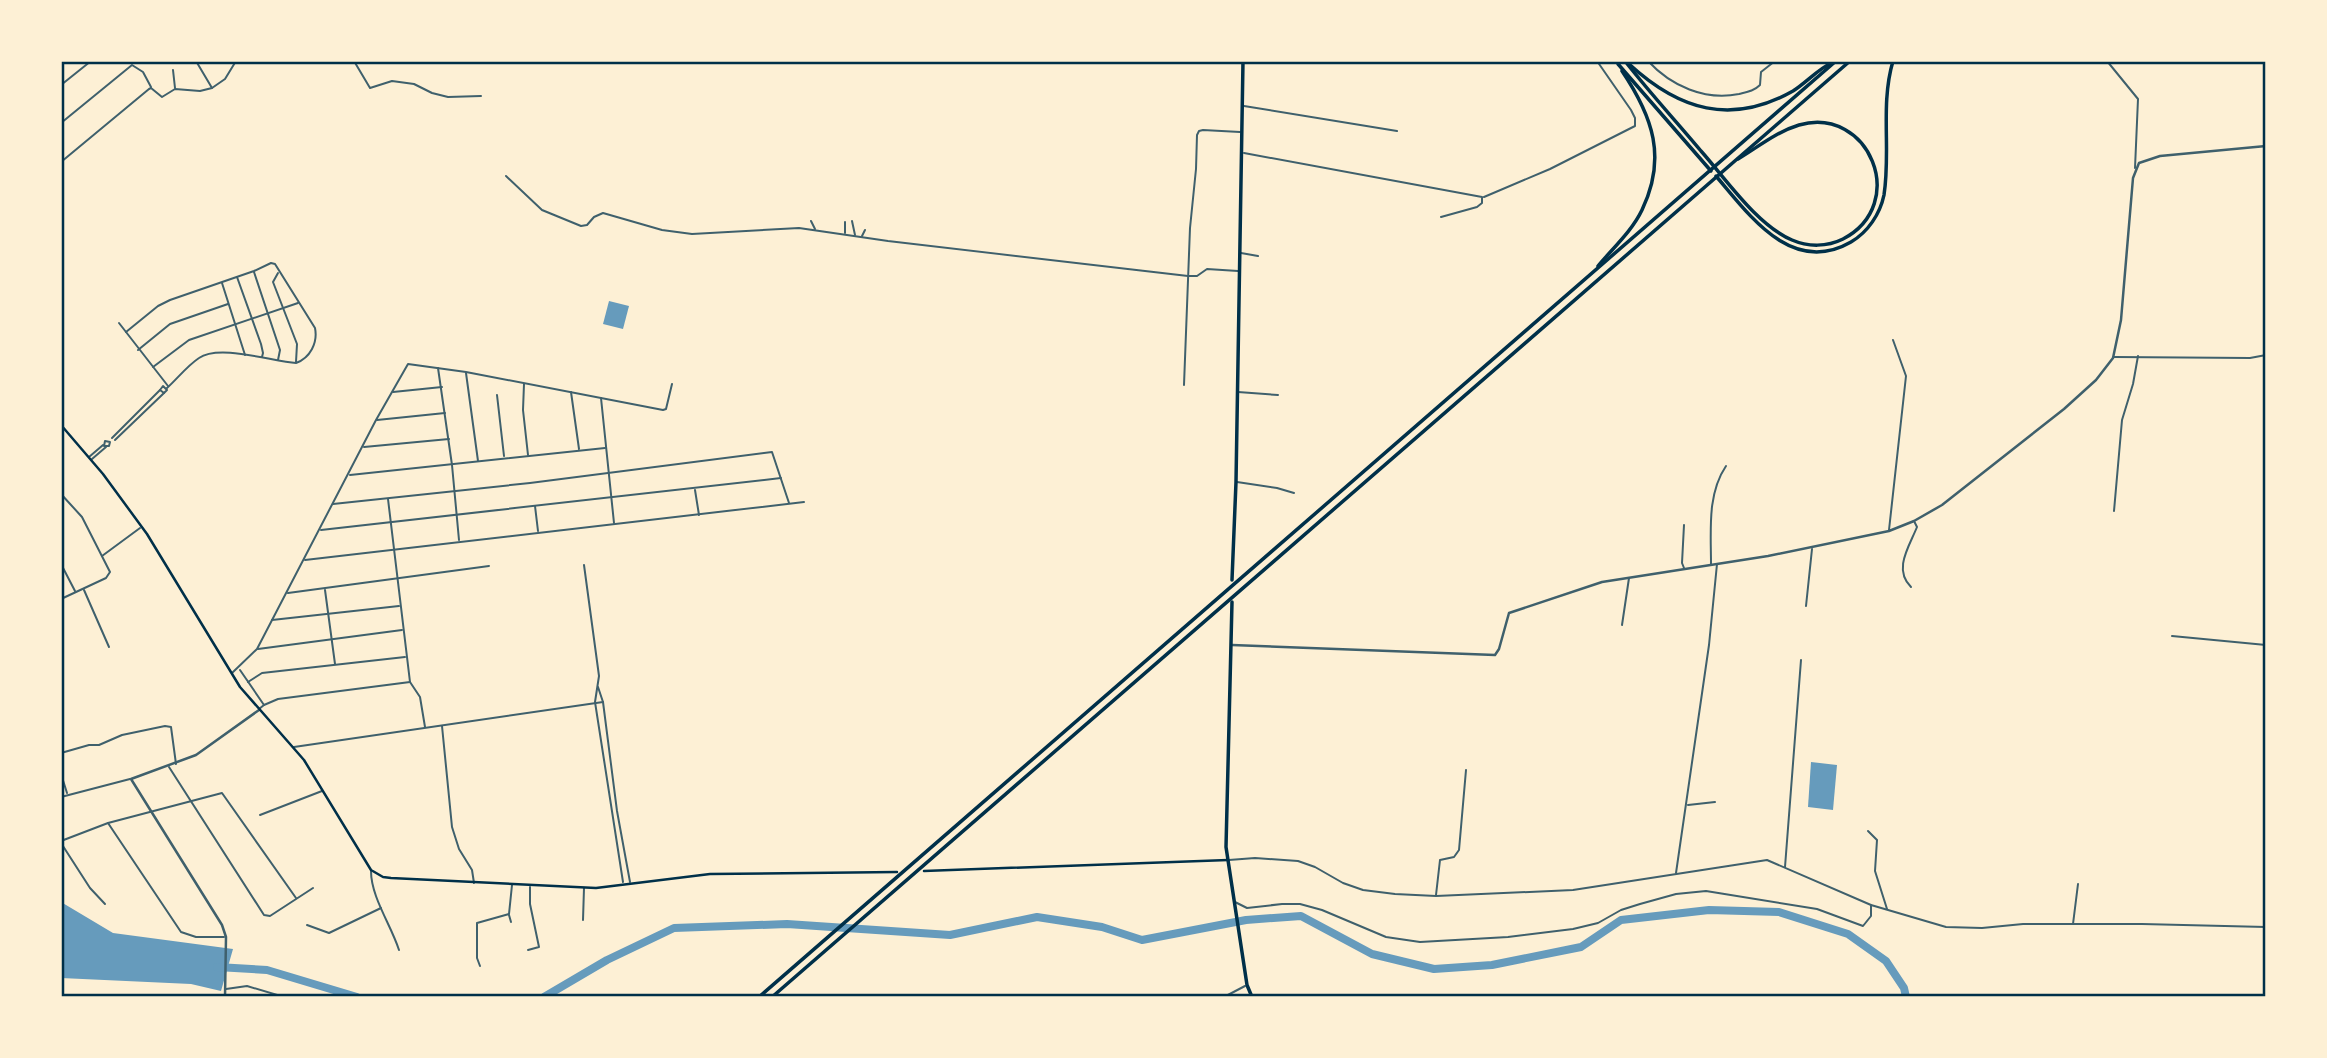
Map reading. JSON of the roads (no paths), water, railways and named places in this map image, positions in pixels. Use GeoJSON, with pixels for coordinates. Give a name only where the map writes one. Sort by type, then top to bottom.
{"type":"FeatureCollection","features":[{"type":"Feature","properties":{"kind":"main road"},"geometry":{"type":"LineString","coordinates":[[1232,580],[1243,61]]}},
{"type":"Feature","properties":{"kind":"main road"},"geometry":{"type":"LineString","coordinates":[[1625,61],[1669,95],[1698,106],[1724,110],[1751,108],[1779,98],[1836,61]]}},
{"type":"Feature","properties":{"kind":"main road"},"geometry":{"type":"LineString","coordinates":[[1625,61],[1694,147]]}},
{"type":"Feature","properties":{"kind":"main road"},"geometry":{"type":"LineString","coordinates":[[759,997],[1836,61]]}},
{"type":"Feature","properties":{"kind":"main road"},"geometry":{"type":"LineString","coordinates":[[772,997],[1850,61]]}},
{"type":"Feature","properties":{"kind":"main road"},"geometry":{"type":"LineString","coordinates":[[1616,63],[1694,147],[1760,226],[1792,248],[1820,252],[1858,238],[1875,218],[1883,197],[1885,101],[1893,61]]}},
{"type":"Feature","properties":{"kind":"main road"},"geometry":{"type":"LineString","coordinates":[[1590,276],[1628,232],[1642,211],[1655,165],[1654,139],[1649,117],[1616,63]]}},
{"type":"Feature","properties":{"kind":"main road"},"geometry":{"type":"LineString","coordinates":[[1728,166],[1782,132],[1813,123],[1828,124],[1858,139],[1868,151],[1878,177],[1876,198],[1866,220],[1847,237],[1816,246],[1794,242],[1777,233],[1733,192]]}},
{"type":"Feature","properties":{"kind":"main road"},"geometry":{"type":"LineString","coordinates":[[61,425],[90,458],[142,527],[186,595],[231,673],[259,710],[294,747],[371,870],[383,877],[584,887],[710,874],[897,872]]}},
{"type":"Feature","properties":{"kind":"main road"},"geometry":{"type":"LineString","coordinates":[[1232,602],[1228,860],[1247,985],[1252,997]]}},
{"type":"Feature","properties":{"kind":"main road"},"geometry":{"type":"LineString","coordinates":[[924,872],[1228,860]]}},
{"type":"Feature","properties":{"kind":"street"},"geometry":{"type":"LineString","coordinates":[[61,85],[91,61]]}},
{"type":"Feature","properties":{"kind":"street"},"geometry":{"type":"LineString","coordinates":[[196,61],[212,89]]}},
{"type":"Feature","properties":{"kind":"street"},"geometry":{"type":"LineString","coordinates":[[61,123],[132,65],[142,72],[151,88],[162,97],[175,89],[212,89],[225,79],[236,61]]}},
{"type":"Feature","properties":{"kind":"street"},"geometry":{"type":"LineString","coordinates":[[354,61],[370,88],[392,81],[414,85],[448,97],[481,96]]}},
{"type":"Feature","properties":{"kind":"street"},"geometry":{"type":"LineString","coordinates":[[1241,153],[1487,196],[1550,169],[1635,127],[1631,110],[1597,61]]}},
{"type":"Feature","properties":{"kind":"street"},"geometry":{"type":"LineString","coordinates":[[1648,61],[1682,87],[1721,96],[1755,90],[1760,85],[1760,72],[1775,61]]}},
{"type":"Feature","properties":{"kind":"street"},"geometry":{"type":"LineString","coordinates":[[1230,645],[1495,655],[1511,612],[1588,586],[1812,548],[1889,531],[1942,505],[2064,410],[2096,380],[2113,358],[2121,320],[2135,168],[2138,100],[2107,61]]}},
{"type":"Feature","properties":{"kind":"street"},"geometry":{"type":"LineString","coordinates":[[173,70],[175,89]]}},
{"type":"Feature","properties":{"kind":"street"},"geometry":{"type":"LineString","coordinates":[[61,162],[151,88]]}},
{"type":"Feature","properties":{"kind":"street"},"geometry":{"type":"LineString","coordinates":[[1243,105],[1397,131]]}},
{"type":"Feature","properties":{"kind":"street"},"geometry":{"type":"LineString","coordinates":[[1184,385],[1198,133],[1242,132]]}},
{"type":"Feature","properties":{"kind":"street"},"geometry":{"type":"LineString","coordinates":[[2135,168],[2143,160],[2160,156],[2266,146]]}},
{"type":"Feature","properties":{"kind":"street"},"geometry":{"type":"LineString","coordinates":[[506,176],[542,209],[581,226],[587,225],[594,217],[603,213],[662,230],[692,234],[799,228],[1188,276],[1197,276],[1207,269],[1240,272]]}},
{"type":"Feature","properties":{"kind":"street"},"geometry":{"type":"LineString","coordinates":[[1440,217],[1477,207],[1482,203],[1482,197]]}},
{"type":"Feature","properties":{"kind":"street"},"geometry":{"type":"LineString","coordinates":[[852,221],[855,236]]}},
{"type":"Feature","properties":{"kind":"street"},"geometry":{"type":"LineString","coordinates":[[811,222],[815,230]]}},
{"type":"Feature","properties":{"kind":"street"},"geometry":{"type":"LineString","coordinates":[[845,222],[845,234]]}},
{"type":"Feature","properties":{"kind":"street"},"geometry":{"type":"LineString","coordinates":[[862,237],[864,230]]}},
{"type":"Feature","properties":{"kind":"street"},"geometry":{"type":"LineString","coordinates":[[1240,253],[1258,256]]}},
{"type":"Feature","properties":{"kind":"street"},"geometry":{"type":"LineString","coordinates":[[90,458],[203,355],[217,353],[296,363],[307,356],[316,336],[314,328],[273,263],[170,300],[126,332]]}},
{"type":"Feature","properties":{"kind":"street"},"geometry":{"type":"LineString","coordinates":[[254,271],[280,350],[278,361]]}},
{"type":"Feature","properties":{"kind":"street"},"geometry":{"type":"LineString","coordinates":[[279,271],[274,282],[297,344],[296,363]]}},
{"type":"Feature","properties":{"kind":"street"},"geometry":{"type":"LineString","coordinates":[[237,277],[263,353],[261,358]]}},
{"type":"Feature","properties":{"kind":"street"},"geometry":{"type":"LineString","coordinates":[[222,283],[245,356]]}},
{"type":"Feature","properties":{"kind":"street"},"geometry":{"type":"LineString","coordinates":[[153,367],[189,340],[298,303]]}},
{"type":"Feature","properties":{"kind":"street"},"geometry":{"type":"LineString","coordinates":[[138,350],[170,324],[228,304]]}},
{"type":"Feature","properties":{"kind":"street"},"geometry":{"type":"LineString","coordinates":[[119,323],[168,388]]}},
{"type":"Feature","properties":{"kind":"street"},"geometry":{"type":"LineString","coordinates":[[1889,531],[1906,376],[1893,340]]}},
{"type":"Feature","properties":{"kind":"street"},"geometry":{"type":"LineString","coordinates":[[2113,358],[2250,358],[2266,355]]}},
{"type":"Feature","properties":{"kind":"street"},"geometry":{"type":"LineString","coordinates":[[2114,511],[2122,421],[2138,356]]}},
{"type":"Feature","properties":{"kind":"street"},"geometry":{"type":"LineString","coordinates":[[231,673],[239,669],[257,649],[408,364],[466,372],[665,410],[671,384]]}},
{"type":"Feature","properties":{"kind":"street"},"geometry":{"type":"LineString","coordinates":[[438,367],[446,413],[459,541]]}},
{"type":"Feature","properties":{"kind":"street"},"geometry":{"type":"LineString","coordinates":[[466,372],[478,462]]}},
{"type":"Feature","properties":{"kind":"street"},"geometry":{"type":"LineString","coordinates":[[524,383],[523,410],[528,456]]}},
{"type":"Feature","properties":{"kind":"street"},"geometry":{"type":"LineString","coordinates":[[105,446],[163,386],[168,388]]}},
{"type":"Feature","properties":{"kind":"street"},"geometry":{"type":"LineString","coordinates":[[392,393],[442,387]]}},
{"type":"Feature","properties":{"kind":"street"},"geometry":{"type":"LineString","coordinates":[[160,390],[164,393]]}},
{"type":"Feature","properties":{"kind":"street"},"geometry":{"type":"LineString","coordinates":[[571,391],[579,450]]}},
{"type":"Feature","properties":{"kind":"street"},"geometry":{"type":"LineString","coordinates":[[1237,392],[1278,395]]}},
{"type":"Feature","properties":{"kind":"street"},"geometry":{"type":"LineString","coordinates":[[497,395],[504,459]]}},
{"type":"Feature","properties":{"kind":"street"},"geometry":{"type":"LineString","coordinates":[[600,397],[614,523]]}},
{"type":"Feature","properties":{"kind":"street"},"geometry":{"type":"LineString","coordinates":[[376,420],[446,413]]}},
{"type":"Feature","properties":{"kind":"street"},"geometry":{"type":"LineString","coordinates":[[363,447],[449,439]]}},
{"type":"Feature","properties":{"kind":"street"},"geometry":{"type":"LineString","coordinates":[[349,475],[606,448]]}},
{"type":"Feature","properties":{"kind":"street"},"geometry":{"type":"LineString","coordinates":[[333,504],[772,452],[789,504]]}},
{"type":"Feature","properties":{"kind":"street"},"geometry":{"type":"LineString","coordinates":[[1711,565],[1714,494],[1717,481],[1726,466]]}},
{"type":"Feature","properties":{"kind":"street"},"geometry":{"type":"LineString","coordinates":[[320,530],[781,478]]}},
{"type":"Feature","properties":{"kind":"street"},"geometry":{"type":"LineString","coordinates":[[1236,482],[1294,493]]}},
{"type":"Feature","properties":{"kind":"street"},"geometry":{"type":"LineString","coordinates":[[694,489],[699,515]]}},
{"type":"Feature","properties":{"kind":"street"},"geometry":{"type":"LineString","coordinates":[[61,494],[82,517],[110,569],[110,575],[61,599]]}},
{"type":"Feature","properties":{"kind":"street"},"geometry":{"type":"LineString","coordinates":[[387,498],[410,682],[420,697],[425,728]]}},
{"type":"Feature","properties":{"kind":"street"},"geometry":{"type":"LineString","coordinates":[[305,560],[804,502]]}},
{"type":"Feature","properties":{"kind":"street"},"geometry":{"type":"LineString","coordinates":[[535,506],[538,532]]}},
{"type":"Feature","properties":{"kind":"street"},"geometry":{"type":"LineString","coordinates":[[1911,587],[1905,581],[1902,563],[1917,527],[1914,521]]}},
{"type":"Feature","properties":{"kind":"street"},"geometry":{"type":"LineString","coordinates":[[1684,525],[1684,569]]}},
{"type":"Feature","properties":{"kind":"street"},"geometry":{"type":"LineString","coordinates":[[102,556],[142,527]]}},
{"type":"Feature","properties":{"kind":"street"},"geometry":{"type":"LineString","coordinates":[[1806,606],[1812,548]]}},
{"type":"Feature","properties":{"kind":"street"},"geometry":{"type":"LineString","coordinates":[[61,564],[76,592]]}},
{"type":"Feature","properties":{"kind":"street"},"geometry":{"type":"LineString","coordinates":[[1676,874],[1709,645],[1717,564]]}},
{"type":"Feature","properties":{"kind":"street"},"geometry":{"type":"LineString","coordinates":[[584,565],[598,662],[595,702],[624,884]]}},
{"type":"Feature","properties":{"kind":"street"},"geometry":{"type":"LineString","coordinates":[[286,593],[489,566]]}},
{"type":"Feature","properties":{"kind":"street"},"geometry":{"type":"LineString","coordinates":[[1622,625],[1629,577]]}},
{"type":"Feature","properties":{"kind":"street"},"geometry":{"type":"LineString","coordinates":[[84,589],[109,647]]}},
{"type":"Feature","properties":{"kind":"street"},"geometry":{"type":"LineString","coordinates":[[325,589],[335,664]]}},
{"type":"Feature","properties":{"kind":"street"},"geometry":{"type":"LineString","coordinates":[[272,620],[400,606]]}},
{"type":"Feature","properties":{"kind":"street"},"geometry":{"type":"LineString","coordinates":[[257,649],[403,630]]}},
{"type":"Feature","properties":{"kind":"street"},"geometry":{"type":"LineString","coordinates":[[2172,636],[2266,645]]}},
{"type":"Feature","properties":{"kind":"street"},"geometry":{"type":"LineString","coordinates":[[248,682],[262,673],[406,657]]}},
{"type":"Feature","properties":{"kind":"street"},"geometry":{"type":"LineString","coordinates":[[1785,867],[1801,660]]}},
{"type":"Feature","properties":{"kind":"street"},"geometry":{"type":"LineString","coordinates":[[239,669],[264,705]]}},
{"type":"Feature","properties":{"kind":"street"},"geometry":{"type":"LineString","coordinates":[[61,797],[131,779],[196,755],[264,705],[278,699],[410,682]]}},
{"type":"Feature","properties":{"kind":"street"},"geometry":{"type":"LineString","coordinates":[[598,686],[603,702],[617,811],[630,884]]}},
{"type":"Feature","properties":{"kind":"street"},"geometry":{"type":"LineString","coordinates":[[294,747],[603,702]]}},
{"type":"Feature","properties":{"kind":"street"},"geometry":{"type":"LineString","coordinates":[[442,725],[452,827],[459,849],[472,870],[474,883]]}},
{"type":"Feature","properties":{"kind":"street"},"geometry":{"type":"LineString","coordinates":[[61,753],[165,726],[171,727],[176,764]]}},
{"type":"Feature","properties":{"kind":"street"},"geometry":{"type":"LineString","coordinates":[[169,767],[265,916],[270,916],[313,888]]}},
{"type":"Feature","properties":{"kind":"street"},"geometry":{"type":"LineString","coordinates":[[1436,896],[1440,860],[1454,857],[1459,850],[1466,770]]}},
{"type":"Feature","properties":{"kind":"street"},"geometry":{"type":"LineString","coordinates":[[61,774],[68,794]]}},
{"type":"Feature","properties":{"kind":"street"},"geometry":{"type":"LineString","coordinates":[[131,779],[222,925],[226,937],[225,997]]}},
{"type":"Feature","properties":{"kind":"street"},"geometry":{"type":"LineString","coordinates":[[260,815],[323,790]]}},
{"type":"Feature","properties":{"kind":"street"},"geometry":{"type":"LineString","coordinates":[[105,904],[90,888],[61,842],[108,823],[219,793],[225,794],[296,898]]}},
{"type":"Feature","properties":{"kind":"street"},"geometry":{"type":"LineString","coordinates":[[1686,805],[1715,802]]}},
{"type":"Feature","properties":{"kind":"street"},"geometry":{"type":"LineString","coordinates":[[108,823],[181,932],[196,937],[226,937]]}},
{"type":"Feature","properties":{"kind":"street"},"geometry":{"type":"LineString","coordinates":[[1868,831],[1877,840],[1875,871],[1887,910]]}},
{"type":"Feature","properties":{"kind":"street"},"geometry":{"type":"LineString","coordinates":[[1228,860],[1255,858],[1298,861],[1363,890],[1436,896],[1573,890],[1762,860],[1785,867],[1871,905],[1935,925],[1954,928],[2073,925],[2266,927]]}},
{"type":"Feature","properties":{"kind":"street"},"geometry":{"type":"LineString","coordinates":[[371,870],[382,908],[400,950]]}},
{"type":"Feature","properties":{"kind":"street"},"geometry":{"type":"LineString","coordinates":[[511,922],[509,914],[512,884]]}},
{"type":"Feature","properties":{"kind":"street"},"geometry":{"type":"LineString","coordinates":[[2073,925],[2078,884]]}},
{"type":"Feature","properties":{"kind":"street"},"geometry":{"type":"LineString","coordinates":[[528,950],[539,947],[530,904],[530,886]]}},
{"type":"Feature","properties":{"kind":"street"},"geometry":{"type":"LineString","coordinates":[[583,920],[584,887]]}},
{"type":"Feature","properties":{"kind":"street"},"geometry":{"type":"LineString","coordinates":[[1234,902],[1247,908],[1300,904],[1322,909],[1386,937],[1420,942],[1508,937],[1573,929],[1598,923],[1640,904],[1676,894],[1706,891],[1817,909],[1863,926],[1871,916],[1871,905]]}},
{"type":"Feature","properties":{"kind":"street"},"geometry":{"type":"LineString","coordinates":[[307,925],[329,933],[382,908]]}},
{"type":"Feature","properties":{"kind":"street"},"geometry":{"type":"LineString","coordinates":[[480,966],[477,958],[477,923],[509,914]]}},
{"type":"Feature","properties":{"kind":"street"},"geometry":{"type":"LineString","coordinates":[[1224,997],[1247,985]]}},
{"type":"Feature","properties":{"kind":"street"},"geometry":{"type":"LineString","coordinates":[[225,989],[247,986],[284,997]]}},
{"type":"Feature","properties":{"kind":"water"},"geometry":{"type":"Polygon","coordinates":[[[609,301],[629,306],[623,329],[603,324],[609,301]]]}},
{"type":"Feature","properties":{"kind":"water"},"geometry":{"type":"Polygon","coordinates":[[[1811,762],[1837,765],[1833,810],[1808,807],[1811,762]]]}},
{"type":"Feature","properties":{"kind":"water"},"geometry":{"type":"Polygon","coordinates":[[[61,902],[113,933],[233,949],[221,991],[191,984],[61,978],[61,902]]]}},
{"type":"Feature","properties":{"kind":"waterway"},"geometry":{"type":"LineString","coordinates":[[544,997],[607,960],[674,928],[787,924],[950,935],[1037,917],[1102,927],[1142,940],[1246,920],[1301,916],[1372,954],[1434,969],[1492,965],[1581,947],[1621,920],[1709,910],[1779,912],[1848,934],[1886,961],[1904,988],[1906,997]]}},
{"type":"Feature","properties":{"kind":"waterway"},"geometry":{"type":"LineString","coordinates":[[217,967],[267,970],[357,997]]}}]}
